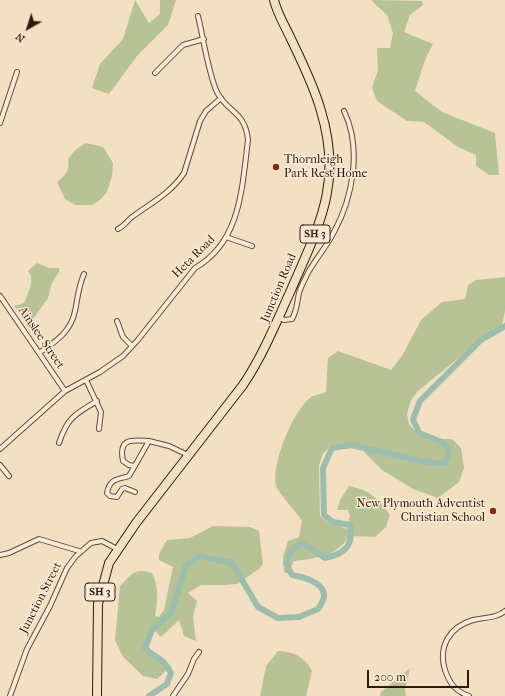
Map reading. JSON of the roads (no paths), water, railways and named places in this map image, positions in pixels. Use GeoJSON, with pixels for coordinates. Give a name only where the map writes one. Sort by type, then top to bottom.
{"type":"FeatureCollection","features":[{"type":"Feature","properties":{"kind":"highway","name":"Junction Road"},"geometry":{"type":"LineString","coordinates":[[117,549],[243,385],[258,362],[319,226],[327,200],[330,172],[329,151],[322,112],[315,90],[274,0]]}},
{"type":"Feature","properties":{"kind":"highway","name":"SH 3"},"geometry":{"type":"LineString","coordinates":[[97,696],[98,604],[104,577],[117,549]]}},
{"type":"Feature","properties":{"kind":"street","name":"Heta Road"},"geometry":{"type":"LineString","coordinates":[[0,449],[65,392],[112,365],[132,346],[195,268],[215,255],[226,237],[239,206],[248,140],[247,130],[241,117],[221,98],[214,83],[198,16]]}},
{"type":"Feature","properties":{"kind":"street"},"geometry":{"type":"LineString","coordinates":[[156,73],[183,45],[204,39]]}},
{"type":"Feature","properties":{"kind":"street"},"geometry":{"type":"LineString","coordinates":[[0,123],[17,72]]}},
{"type":"Feature","properties":{"kind":"street"},"geometry":{"type":"LineString","coordinates":[[118,229],[131,217],[173,187],[180,179],[184,173],[200,121],[206,111],[221,98]]}},
{"type":"Feature","properties":{"kind":"street"},"geometry":{"type":"LineString","coordinates":[[279,317],[284,320],[292,319],[296,313],[300,291],[309,271],[335,232],[344,211],[354,162],[351,125],[344,111]]}},
{"type":"Feature","properties":{"kind":"street"},"geometry":{"type":"LineString","coordinates":[[226,237],[252,246]]}},
{"type":"Feature","properties":{"kind":"street"},"geometry":{"type":"LineString","coordinates":[[39,353],[58,340],[70,326],[76,310],[79,285],[84,274]]}},
{"type":"Feature","properties":{"kind":"street","name":"Ainslee Street"},"geometry":{"type":"LineString","coordinates":[[0,296],[65,392]]}},
{"type":"Feature","properties":{"kind":"street"},"geometry":{"type":"LineString","coordinates":[[117,321],[123,337],[132,346]]}},
{"type":"Feature","properties":{"kind":"street"},"geometry":{"type":"LineString","coordinates":[[86,380],[101,412],[99,429]]}},
{"type":"Feature","properties":{"kind":"street"},"geometry":{"type":"LineString","coordinates":[[59,443],[63,430],[70,418],[97,401]]}},
{"type":"Feature","properties":{"kind":"street"},"geometry":{"type":"LineString","coordinates":[[134,466],[123,461],[122,451],[127,441],[131,439],[169,446],[188,455]]}},
{"type":"Feature","properties":{"kind":"street"},"geometry":{"type":"LineString","coordinates":[[135,492],[125,488],[122,489],[117,497],[110,496],[107,493],[112,481],[116,478],[129,476],[150,442]]}},
{"type":"Feature","properties":{"kind":"street"},"geometry":{"type":"LineString","coordinates":[[0,465],[10,476]]}},
{"type":"Feature","properties":{"kind":"street"},"geometry":{"type":"LineString","coordinates":[[0,555],[9,553],[39,539],[79,551]]}},
{"type":"Feature","properties":{"kind":"street","name":"Junction Street"},"geometry":{"type":"LineString","coordinates":[[10,696],[30,642],[50,606],[67,568],[79,551],[91,543],[102,541],[117,549]]}},
{"type":"Feature","properties":{"kind":"street"},"geometry":{"type":"LineString","coordinates":[[469,696],[455,690],[449,681],[443,661],[443,647],[447,640],[462,625],[472,621],[496,617],[505,611]]}},
{"type":"Feature","properties":{"kind":"street"},"geometry":{"type":"LineString","coordinates":[[173,696],[188,674],[194,659],[199,652]]}},
{"type":"Feature","properties":{"kind":"waterway"},"geometry":{"type":"LineString","coordinates":[[149,696],[167,684],[171,673],[163,661],[145,648],[152,630],[171,613],[186,566],[200,556],[232,563],[258,607],[278,618],[299,617],[318,609],[324,597],[321,588],[312,581],[292,575],[286,563],[292,550],[302,543],[325,558],[343,551],[349,543],[351,538],[350,525],[333,522],[324,515],[323,468],[332,448],[351,445],[431,463],[445,463],[449,450],[444,443],[419,433],[413,419],[420,401],[481,340],[505,326]]}},
{"type":"Feature","properties":{"kind":"place","name":"Thornleigh Park Rest Home"},"geometry":{"type":"Point","coordinates":[276,167]}},
{"type":"Feature","properties":{"kind":"place","name":"New Plymouth Adventist Christian School"},"geometry":{"type":"Point","coordinates":[493,511]}}]}
